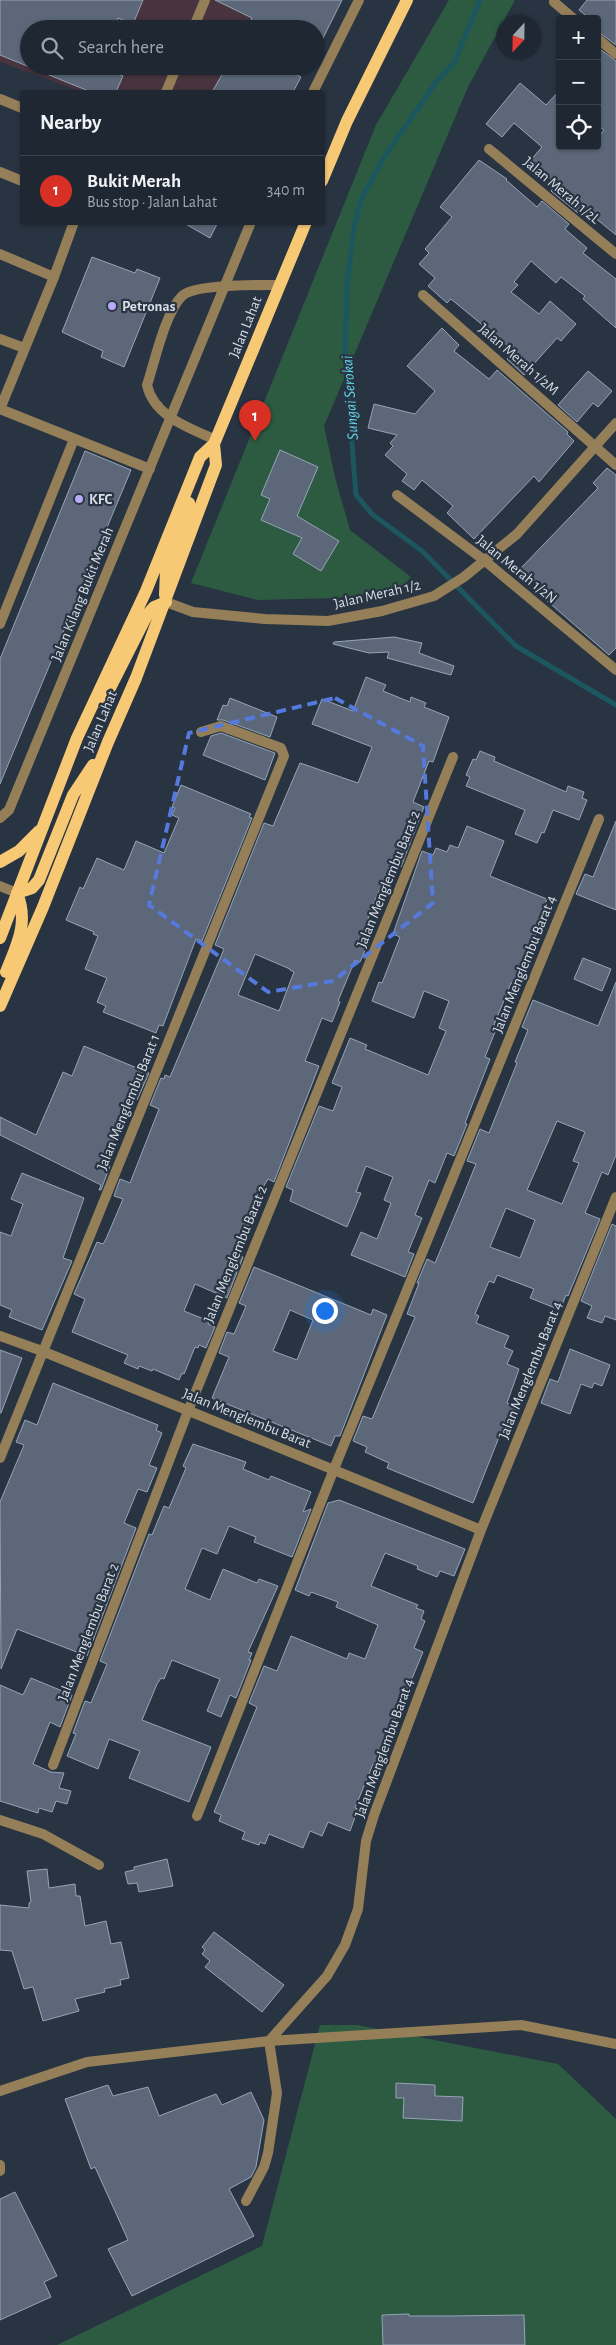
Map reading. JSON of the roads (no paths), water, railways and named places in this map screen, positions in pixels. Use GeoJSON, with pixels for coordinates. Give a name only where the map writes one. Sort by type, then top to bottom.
{"type":"FeatureCollection","features":[{"type":"Feature","properties":{"kind":"main road"},"geometry":{"type":"LineString","coordinates":[[325,174],[350,116],[407,0]]}},
{"type":"Feature","properties":{"kind":"main road","name":"Jalan Lahat"},"geometry":{"type":"LineString","coordinates":[[0,938],[77,738],[146,590],[200,457],[215,442],[305,225]]}},
{"type":"Feature","properties":{"kind":"main road","name":"Jalan Lahat"},"geometry":{"type":"LineString","coordinates":[[0,1006],[43,907],[166,602],[216,465],[215,442]]}},
{"type":"Feature","properties":{"kind":"main road"},"geometry":{"type":"LineString","coordinates":[[77,738],[110,688],[147,615],[154,607],[166,602],[164,589],[166,570],[196,484],[200,457]]}},
{"type":"Feature","properties":{"kind":"main road"},"geometry":{"type":"LineString","coordinates":[[0,989],[23,920],[22,907],[17,894],[32,888],[39,880],[73,796],[108,742]]}},
{"type":"Feature","properties":{"kind":"main road"},"geometry":{"type":"LineString","coordinates":[[0,862],[18,851],[42,829]]}},
{"type":"Feature","properties":{"kind":"street"},"geometry":{"type":"LineString","coordinates":[[196,20],[205,0]]}},
{"type":"Feature","properties":{"kind":"street"},"geometry":{"type":"LineString","coordinates":[[325,68],[359,0]]}},
{"type":"Feature","properties":{"kind":"street"},"geometry":{"type":"LineString","coordinates":[[554,2],[569,15]]}},
{"type":"Feature","properties":{"kind":"street"},"geometry":{"type":"LineString","coordinates":[[601,41],[616,54]]}},
{"type":"Feature","properties":{"kind":"street"},"geometry":{"type":"LineString","coordinates":[[167,90],[173,75]]}},
{"type":"Feature","properties":{"kind":"street"},"geometry":{"type":"LineString","coordinates":[[314,90],[322,75]]}},
{"type":"Feature","properties":{"kind":"street"},"geometry":{"type":"LineString","coordinates":[[0,99],[20,107]]}},
{"type":"Feature","properties":{"kind":"street","name":"Jalan Merah 1/2L"},"geometry":{"type":"LineString","coordinates":[[489,149],[616,254]]}},
{"type":"Feature","properties":{"kind":"street"},"geometry":{"type":"LineString","coordinates":[[0,172],[20,180]]}},
{"type":"Feature","properties":{"kind":"street"},"geometry":{"type":"LineString","coordinates":[[73,225],[54,277],[0,409],[150,469]]}},
{"type":"Feature","properties":{"kind":"street","name":"Jalan Kilang Bukit Merah"},"geometry":{"type":"LineString","coordinates":[[0,818],[9,810],[250,225]]}},
{"type":"Feature","properties":{"kind":"street"},"geometry":{"type":"LineString","coordinates":[[0,254],[54,277]]}},
{"type":"Feature","properties":{"kind":"street"},"geometry":{"type":"LineString","coordinates":[[215,442],[171,418],[150,398],[147,385],[171,310],[183,294],[226,285],[280,285]]}},
{"type":"Feature","properties":{"kind":"street","name":"Jalan Merah 1/2M"},"geometry":{"type":"LineString","coordinates":[[423,295],[616,465]]}},
{"type":"Feature","properties":{"kind":"street"},"geometry":{"type":"LineString","coordinates":[[0,339],[24,348]]}},
{"type":"Feature","properties":{"kind":"street","name":"Jalan Merah 1/2"},"geometry":{"type":"LineString","coordinates":[[166,602],[193,612],[265,619],[328,621],[382,611],[434,596],[464,577],[517,534],[616,423]]}},
{"type":"Feature","properties":{"kind":"street"},"geometry":{"type":"LineString","coordinates":[[0,624],[74,439]]}},
{"type":"Feature","properties":{"kind":"street","name":"Jalan Merah 1/2N"},"geometry":{"type":"LineString","coordinates":[[397,495],[484,560],[616,670]]}},
{"type":"Feature","properties":{"kind":"street","name":"Jalan Menglembu Barat 1"},"geometry":{"type":"LineString","coordinates":[[0,1458],[284,756],[280,748],[221,726],[201,732]]}},
{"type":"Feature","properties":{"kind":"street","name":"Jalan Menglembu Barat 2"},"geometry":{"type":"LineString","coordinates":[[53,1766],[188,1411],[453,757]]}},
{"type":"Feature","properties":{"kind":"street","name":"Jalan Menglembu Barat 4"},"geometry":{"type":"LineString","coordinates":[[197,1816],[334,1469],[599,819]]}},
{"type":"Feature","properties":{"kind":"street"},"geometry":{"type":"LineString","coordinates":[[0,886],[17,894]]}},
{"type":"Feature","properties":{"kind":"street","name":"Jalan Menglembu Barat 4"},"geometry":{"type":"LineString","coordinates":[[269,2041],[327,1976],[345,1945],[358,1910],[366,1841],[374,1815],[482,1530],[616,1197]]}},
{"type":"Feature","properties":{"kind":"street","name":"Jalan Menglembu Barat"},"geometry":{"type":"LineString","coordinates":[[0,1336],[42,1351],[482,1530]]}},
{"type":"Feature","properties":{"kind":"street"},"geometry":{"type":"LineString","coordinates":[[0,1821],[43,1834],[99,1865]]}},
{"type":"Feature","properties":{"kind":"street"},"geometry":{"type":"LineString","coordinates":[[0,2091],[87,2062],[269,2041],[521,2026],[616,2044]]}},
{"type":"Feature","properties":{"kind":"street"},"geometry":{"type":"LineString","coordinates":[[246,2201],[264,2167],[268,2153],[277,2093],[269,2041]]}},
{"type":"Feature","properties":{"kind":"street"},"geometry":{"type":"LineString","coordinates":[[0,2165],[0,2171]]}},
{"type":"Feature","properties":{"kind":"waterway","name":"Sungai Serokai"},"geometry":{"type":"LineString","coordinates":[[480,0],[454,63],[436,82],[385,156],[361,199],[354,227],[347,286],[345,353],[356,495],[372,514],[422,551],[516,646],[616,705]]}},
{"type":"Feature","properties":{"kind":"place","name":"Petronas"},"geometry":{"type":"Point","coordinates":[112,306]}},
{"type":"Feature","properties":{"kind":"place","name":"Bukit Merah"},"geometry":{"type":"Point","coordinates":[255,441]}},
{"type":"Feature","properties":{"kind":"place","name":"KFC"},"geometry":{"type":"Point","coordinates":[79,499]}}]}
